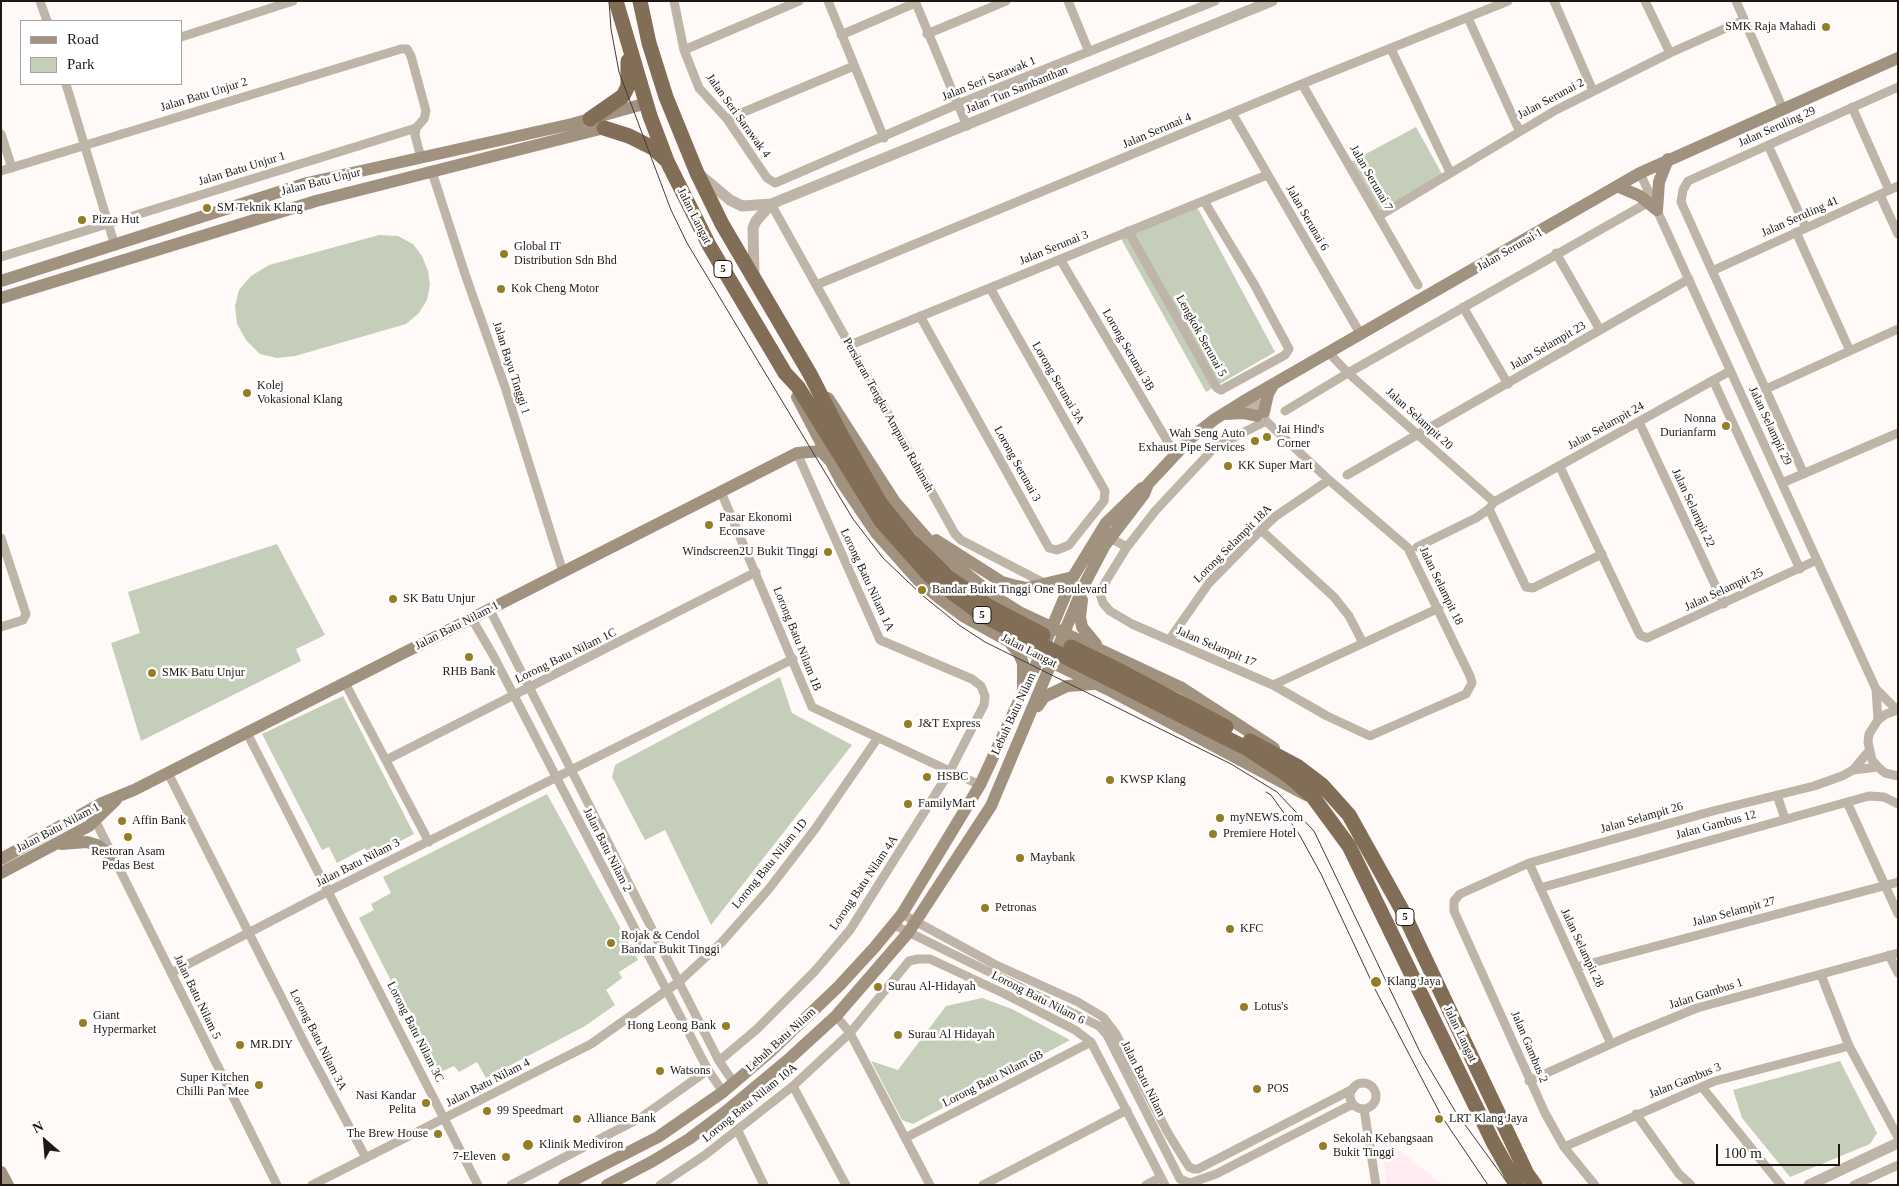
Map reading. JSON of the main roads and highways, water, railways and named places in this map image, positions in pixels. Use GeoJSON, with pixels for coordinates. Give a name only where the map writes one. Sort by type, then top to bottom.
{"type":"FeatureCollection","features":[{"type":"Feature","properties":{"kind":"highway","name":"5"},"geometry":{"type":"LineString","coordinates":[[616,1],[647,103]]}},
{"type":"Feature","properties":{"kind":"highway","name":"5"},"geometry":{"type":"LineString","coordinates":[[640,1],[649,43],[666,97]]}},
{"type":"Feature","properties":{"kind":"highway"},"geometry":{"type":"LineString","coordinates":[[590,119],[623,96],[628,86],[626,37]]}},
{"type":"Feature","properties":{"kind":"highway"},"geometry":{"type":"LineString","coordinates":[[647,103],[666,97]]}},
{"type":"Feature","properties":{"kind":"highway","name":"Jalan Langat"},"geometry":{"type":"LineString","coordinates":[[666,97],[697,173],[722,224],[810,374],[833,434]]}},
{"type":"Feature","properties":{"kind":"highway","name":"Jalan Langat"},"geometry":{"type":"LineString","coordinates":[[647,103],[667,161],[709,245],[785,374],[798,387],[833,434],[880,503],[929,560],[988,606],[1198,718],[1297,766],[1322,785],[1350,815],[1402,910],[1527,1174],[1535,1185]]}},
{"type":"Feature","properties":{"kind":"highway"},"geometry":{"type":"LineString","coordinates":[[604,128],[629,136],[653,148],[667,161]]}},
{"type":"Feature","properties":{"kind":"highway","name":"Jalan Langat"},"geometry":{"type":"LineString","coordinates":[[1198,718],[1289,776],[1313,797],[1348,846],[1492,1142],[1517,1185]]}},
{"type":"Feature","properties":{"kind":"main road","name":"Jalan Serunai 1"},"geometry":{"type":"LineString","coordinates":[[1148,484],[1174,454],[1202,428],[1224,414],[1617,186],[1668,159],[1898,58]]}},
{"type":"Feature","properties":{"kind":"main road","name":"Jalan Batu Unjur"},"geometry":{"type":"LineString","coordinates":[[1,281],[308,183],[590,119],[647,103]]}},
{"type":"Feature","properties":{"kind":"main road","name":"Jalan Batu Unjur"},"geometry":{"type":"LineString","coordinates":[[1,298],[316,201],[604,128]]}},
{"type":"Feature","properties":{"kind":"main road"},"geometry":{"type":"LineString","coordinates":[[1617,186],[1653,206],[1659,182],[1668,159]]}},
{"type":"Feature","properties":{"kind":"main road"},"geometry":{"type":"LineString","coordinates":[[115,246],[120,252],[136,256]]}},
{"type":"Feature","properties":{"kind":"main road","name":"Jalan Langat"},"geometry":{"type":"LineString","coordinates":[[785,374],[832,463],[876,533],[918,580],[963,616],[978,625],[1092,684],[1107,689],[1313,797]]}},
{"type":"Feature","properties":{"kind":"main road","name":"Jalan Langat"},"geometry":{"type":"LineString","coordinates":[[810,374],[848,426],[895,502],[938,551],[994,596],[1021,613],[1182,688],[1262,739],[1297,766]]}},
{"type":"Feature","properties":{"kind":"main road"},"geometry":{"type":"LineString","coordinates":[[1224,414],[1243,413],[1262,417],[1268,394],[1273,385]]}},
{"type":"Feature","properties":{"kind":"main road"},"geometry":{"type":"LineString","coordinates":[[798,453],[810,438],[807,418]]}},
{"type":"Feature","properties":{"kind":"main road"},"geometry":{"type":"LineString","coordinates":[[798,453],[812,450],[821,452],[832,463]]}},
{"type":"Feature","properties":{"kind":"main road","name":"Jalan Batu Nilam 1"},"geometry":{"type":"LineString","coordinates":[[1,873],[54,844],[116,800],[798,453]]}},
{"type":"Feature","properties":{"kind":"main road","name":"Lebuh Batu Nilam"},"geometry":{"type":"LineString","coordinates":[[607,1185],[653,1161],[689,1139],[752,1089],[836,1016],[908,933],[991,806],[1064,633],[1079,580],[1144,494],[1148,484]]}},
{"type":"Feature","properties":{"kind":"main road","name":"Lebuh Batu Nilam"},"geometry":{"type":"LineString","coordinates":[[564,1185],[658,1137],[734,1083],[770,1052],[839,986],[894,925],[980,785],[1040,656],[1051,627],[1079,580],[1106,523],[1136,491],[1148,484]]}},
{"type":"Feature","properties":{"kind":"main road"},"geometry":{"type":"LineString","coordinates":[[915,526],[1002,582],[1028,588],[1079,580],[1082,627],[1102,650]]}},
{"type":"Feature","properties":{"kind":"main road"},"geometry":{"type":"LineString","coordinates":[[978,625],[1004,628],[1010,622],[1010,612],[994,596]]}},
{"type":"Feature","properties":{"kind":"main road"},"geometry":{"type":"LineString","coordinates":[[1008,641],[1019,654],[1023,663],[1023,693]]}},
{"type":"Feature","properties":{"kind":"main road"},"geometry":{"type":"LineString","coordinates":[[1107,689],[1097,680],[1094,672],[1096,663],[1106,658],[1128,662]]}},
{"type":"Feature","properties":{"kind":"main road"},"geometry":{"type":"LineString","coordinates":[[1028,720],[1044,697],[1051,693],[1072,685],[1092,684]]}},
{"type":"Feature","properties":{"kind":"main road","name":"Jalan Batu Nilam 1"},"geometry":{"type":"LineString","coordinates":[[1,859],[92,816]]}},
{"type":"Feature","properties":{"kind":"main road"},"geometry":{"type":"LineString","coordinates":[[54,844],[87,842],[97,845],[112,856]]}},
{"type":"Feature","properties":{"kind":"main road"},"geometry":{"type":"LineString","coordinates":[[722,1092],[730,1098],[752,1089]]}},
{"type":"Feature","properties":{"kind":"main road"},"geometry":{"type":"LineString","coordinates":[[1,1172],[8,1185]]}},
{"type":"Feature","properties":{"kind":"tram line"},"geometry":{"type":"LineString","coordinates":[[609,1],[611,29],[619,72],[671,210],[687,243],[853,519],[883,558],[922,595],[959,625],[985,642],[1231,764],[1277,792],[1314,831],[1421,1054],[1455,1111],[1509,1185]]}},
{"type":"Feature","properties":{"kind":"tram line"},"geometry":{"type":"LineString","coordinates":[[1266,792],[1271,795],[1299,834],[1321,874],[1376,991],[1442,1117],[1488,1185]]}},
{"type":"Feature","properties":{"kind":"place","name":"SMK Raja Mahadi"},"geometry":{"type":"Point","coordinates":[1826,27]}},
{"type":"Feature","properties":{"kind":"place","name":"SM Teknik Klang"},"geometry":{"type":"Point","coordinates":[207,208]}},
{"type":"Feature","properties":{"kind":"place","name":"Pizza Hut"},"geometry":{"type":"Point","coordinates":[82,220]}},
{"type":"Feature","properties":{"kind":"place","name":"Global IT Distribution Sdn Bhd"},"geometry":{"type":"Point","coordinates":[504,254]}},
{"type":"Feature","properties":{"kind":"place","name":"Kok Cheng Motor"},"geometry":{"type":"Point","coordinates":[501,289]}},
{"type":"Feature","properties":{"kind":"place","name":"Kolej Vokasional Klang"},"geometry":{"type":"Point","coordinates":[247,393]}},
{"type":"Feature","properties":{"kind":"place","name":"Nonna Durianfarm"},"geometry":{"type":"Point","coordinates":[1726,426]}},
{"type":"Feature","properties":{"kind":"place","name":"Jai Hind's Corner"},"geometry":{"type":"Point","coordinates":[1267,437]}},
{"type":"Feature","properties":{"kind":"place","name":"Wah Seng Auto Exhaust Pipe Services"},"geometry":{"type":"Point","coordinates":[1255,441]}},
{"type":"Feature","properties":{"kind":"place","name":"KK Super Mart"},"geometry":{"type":"Point","coordinates":[1228,466]}},
{"type":"Feature","properties":{"kind":"place","name":"Pasar Ekonomi Econsave"},"geometry":{"type":"Point","coordinates":[709,525]}},
{"type":"Feature","properties":{"kind":"place","name":"Windscreen2U Bukit Tinggi"},"geometry":{"type":"Point","coordinates":[828,552]}},
{"type":"Feature","properties":{"kind":"place","name":"Bandar Bukit Tinggi One Boulevard"},"geometry":{"type":"Point","coordinates":[922,590]}},
{"type":"Feature","properties":{"kind":"place","name":"SK Batu Unjur"},"geometry":{"type":"Point","coordinates":[393,599]}},
{"type":"Feature","properties":{"kind":"place","name":"RHB Bank"},"geometry":{"type":"Point","coordinates":[469,657]}},
{"type":"Feature","properties":{"kind":"place","name":"SMK Batu Unjur"},"geometry":{"type":"Point","coordinates":[152,673]}},
{"type":"Feature","properties":{"kind":"place","name":"J&T Express"},"geometry":{"type":"Point","coordinates":[908,724]}},
{"type":"Feature","properties":{"kind":"place","name":"HSBC"},"geometry":{"type":"Point","coordinates":[927,777]}},
{"type":"Feature","properties":{"kind":"place","name":"KWSP Klang"},"geometry":{"type":"Point","coordinates":[1110,780]}},
{"type":"Feature","properties":{"kind":"place","name":"FamilyMart"},"geometry":{"type":"Point","coordinates":[908,804]}},
{"type":"Feature","properties":{"kind":"place","name":"myNEWS.com"},"geometry":{"type":"Point","coordinates":[1220,818]}},
{"type":"Feature","properties":{"kind":"place","name":"Affin Bank"},"geometry":{"type":"Point","coordinates":[122,821]}},
{"type":"Feature","properties":{"kind":"place","name":"Premiere Hotel"},"geometry":{"type":"Point","coordinates":[1213,834]}},
{"type":"Feature","properties":{"kind":"place","name":"Restoran Asam Pedas Best"},"geometry":{"type":"Point","coordinates":[128,837]}},
{"type":"Feature","properties":{"kind":"place","name":"Maybank"},"geometry":{"type":"Point","coordinates":[1020,858]}},
{"type":"Feature","properties":{"kind":"place","name":"Petronas"},"geometry":{"type":"Point","coordinates":[985,908]}},
{"type":"Feature","properties":{"kind":"place","name":"KFC"},"geometry":{"type":"Point","coordinates":[1230,929]}},
{"type":"Feature","properties":{"kind":"place","name":"Rojak & Cendol Bandar Bukit Tinggi"},"geometry":{"type":"Point","coordinates":[611,943]}},
{"type":"Feature","properties":{"kind":"place","name":"Klang Jaya"},"geometry":{"type":"Point","coordinates":[1376,982]}},
{"type":"Feature","properties":{"kind":"place","name":"Surau Al-Hidayah"},"geometry":{"type":"Point","coordinates":[878,987]}},
{"type":"Feature","properties":{"kind":"place","name":"Lotus's"},"geometry":{"type":"Point","coordinates":[1244,1007]}},
{"type":"Feature","properties":{"kind":"place","name":"Giant Hypermarket"},"geometry":{"type":"Point","coordinates":[83,1023]}},
{"type":"Feature","properties":{"kind":"place","name":"Hong Leong Bank"},"geometry":{"type":"Point","coordinates":[726,1026]}},
{"type":"Feature","properties":{"kind":"place","name":"Surau Al Hidayah"},"geometry":{"type":"Point","coordinates":[898,1035]}},
{"type":"Feature","properties":{"kind":"place","name":"MR.DIY"},"geometry":{"type":"Point","coordinates":[240,1045]}},
{"type":"Feature","properties":{"kind":"place","name":"Watsons"},"geometry":{"type":"Point","coordinates":[660,1071]}},
{"type":"Feature","properties":{"kind":"place","name":"Super Kitchen Chilli Pan Mee"},"geometry":{"type":"Point","coordinates":[259,1085]}},
{"type":"Feature","properties":{"kind":"place","name":"POS"},"geometry":{"type":"Point","coordinates":[1257,1089]}},
{"type":"Feature","properties":{"kind":"place","name":"Nasi Kandar Pelita"},"geometry":{"type":"Point","coordinates":[426,1103]}},
{"type":"Feature","properties":{"kind":"place","name":"99 Speedmart"},"geometry":{"type":"Point","coordinates":[487,1111]}},
{"type":"Feature","properties":{"kind":"place","name":"Alliance Bank"},"geometry":{"type":"Point","coordinates":[577,1119]}},
{"type":"Feature","properties":{"kind":"place","name":"LRT Klang Jaya"},"geometry":{"type":"Point","coordinates":[1439,1119]}},
{"type":"Feature","properties":{"kind":"place","name":"The Brew House"},"geometry":{"type":"Point","coordinates":[438,1134]}},
{"type":"Feature","properties":{"kind":"place","name":"Klinik Mediviron"},"geometry":{"type":"Point","coordinates":[528,1145]}},
{"type":"Feature","properties":{"kind":"place","name":"Sekolah Kebangsaan Bukit Tinggi"},"geometry":{"type":"Point","coordinates":[1323,1146]}},
{"type":"Feature","properties":{"kind":"place","name":"7-Eleven"},"geometry":{"type":"Point","coordinates":[506,1157]}}]}
